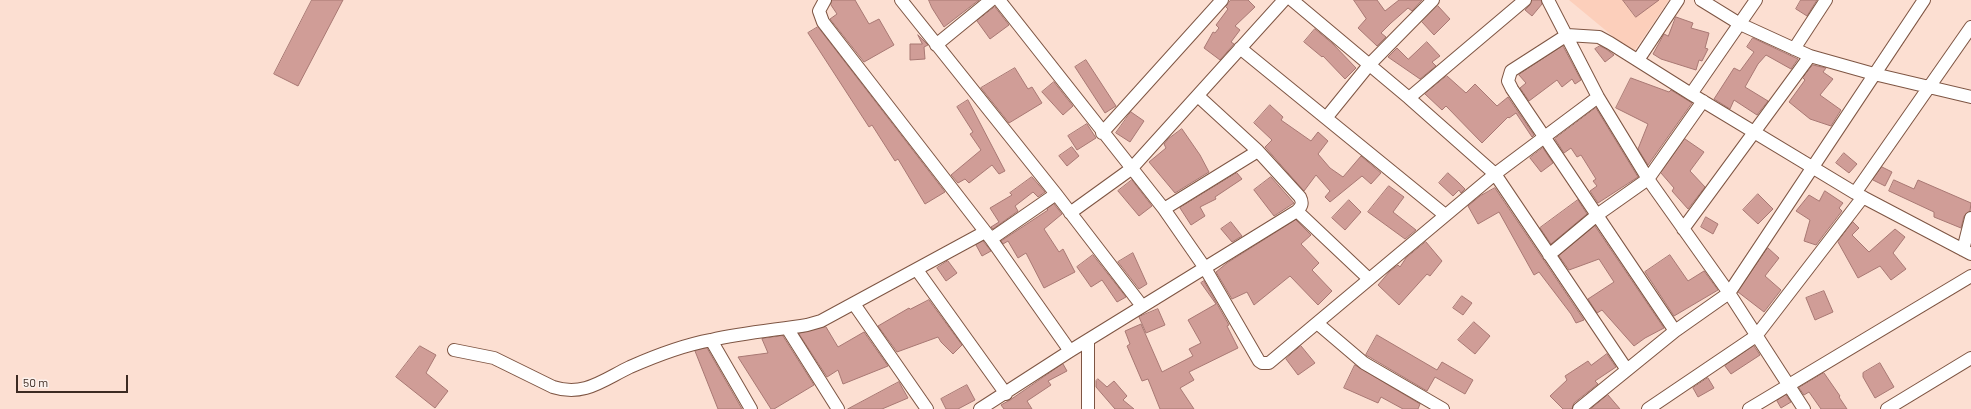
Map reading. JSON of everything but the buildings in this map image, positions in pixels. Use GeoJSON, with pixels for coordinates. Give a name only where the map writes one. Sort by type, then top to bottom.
{"type":"FeatureCollection","features":[{"type":"Feature","properties":{"kind":"street"},"geometry":{"type":"LineString","coordinates":[[825,0],[819,11],[822,22],[988,236],[1070,351]]}},
{"type":"Feature","properties":{"kind":"street"},"geometry":{"type":"LineString","coordinates":[[901,0],[1056,194],[1142,306]]}},
{"type":"Feature","properties":{"kind":"street"},"geometry":{"type":"LineString","coordinates":[[936,45],[991,0]]}},
{"type":"Feature","properties":{"kind":"street"},"geometry":{"type":"LineString","coordinates":[[999,0],[1102,133],[1164,209],[1205,268],[1259,361],[1262,363],[1269,363],[1495,174],[1598,97]]}},
{"type":"Feature","properties":{"kind":"street"},"geometry":{"type":"LineString","coordinates":[[1102,133],[1222,0]]}},
{"type":"Feature","properties":{"kind":"street"},"geometry":{"type":"LineString","coordinates":[[1070,213],[1131,169],[1284,0]]}},
{"type":"Feature","properties":{"kind":"street"},"geometry":{"type":"LineString","coordinates":[[1292,0],[1369,64],[1495,174],[1627,370]]}},
{"type":"Feature","properties":{"kind":"street"},"geometry":{"type":"LineString","coordinates":[[1326,118],[1369,64],[1433,0]]}},
{"type":"Feature","properties":{"kind":"street"},"geometry":{"type":"LineString","coordinates":[[1408,98],[1525,0]]}},
{"type":"Feature","properties":{"kind":"street"},"geometry":{"type":"LineString","coordinates":[[1548,0],[1598,97],[1648,179],[1729,293],[1804,409]]}},
{"type":"Feature","properties":{"kind":"street"},"geometry":{"type":"LineString","coordinates":[[1638,60],[1678,0]]}},
{"type":"Feature","properties":{"kind":"street"},"geometry":{"type":"LineString","coordinates":[[1701,0],[1740,24],[1810,56],[1927,88],[1971,97]]}},
{"type":"Feature","properties":{"kind":"street"},"geometry":{"type":"LineString","coordinates":[[1691,94],[1756,0]]}},
{"type":"Feature","properties":{"kind":"street"},"geometry":{"type":"LineString","coordinates":[[1794,49],[1826,0]]}},
{"type":"Feature","properties":{"kind":"street"},"geometry":{"type":"LineString","coordinates":[[1579,409],[1675,330],[1729,293],[1924,0]]}},
{"type":"Feature","properties":{"kind":"street"},"geometry":{"type":"LineString","coordinates":[[1648,409],[1756,336],[1859,195],[1927,88],[1971,26]]}},
{"type":"Feature","properties":{"kind":"street"},"geometry":{"type":"LineString","coordinates":[[1675,330],[1508,81],[1511,71],[1567,35],[1599,37],[1859,195],[1967,252],[1971,218]]}},
{"type":"Feature","properties":{"kind":"street"},"geometry":{"type":"LineString","coordinates":[[1240,48],[1445,215]]}},
{"type":"Feature","properties":{"kind":"street"},"geometry":{"type":"LineString","coordinates":[[1683,228],[1810,56]]}},
{"type":"Feature","properties":{"kind":"street"},"geometry":{"type":"LineString","coordinates":[[980,409],[1006,394],[1070,351],[1142,306],[1297,211],[1302,206],[1300,197],[1258,151],[1198,96]]}},
{"type":"Feature","properties":{"kind":"street"},"geometry":{"type":"LineString","coordinates":[[1549,255],[1597,215],[1648,179],[1703,101]]}},
{"type":"Feature","properties":{"kind":"street"},"geometry":{"type":"LineString","coordinates":[[1164,209],[1258,151]]}},
{"type":"Feature","properties":{"kind":"street"},"geometry":{"type":"LineString","coordinates":[[454,350],[494,358],[553,387],[562,390],[577,391],[632,366],[711,340],[821,321],[917,270],[988,236],[1056,194]]}},
{"type":"Feature","properties":{"kind":"street"},"geometry":{"type":"LineString","coordinates":[[1297,211],[1369,279]]}},
{"type":"Feature","properties":{"kind":"street"},"geometry":{"type":"LineString","coordinates":[[917,270],[1006,394]]}},
{"type":"Feature","properties":{"kind":"street"},"geometry":{"type":"LineString","coordinates":[[1749,409],[1971,276]]}},
{"type":"Feature","properties":{"kind":"street"},"geometry":{"type":"LineString","coordinates":[[854,304],[927,409]]}},
{"type":"Feature","properties":{"kind":"street"},"geometry":{"type":"LineString","coordinates":[[1317,323],[1364,363],[1443,409]]}},
{"type":"Feature","properties":{"kind":"street"},"geometry":{"type":"LineString","coordinates":[[786,328],[838,409]]}},
{"type":"Feature","properties":{"kind":"street"},"geometry":{"type":"LineString","coordinates":[[711,340],[751,409]]}},
{"type":"Feature","properties":{"kind":"street"},"geometry":{"type":"LineString","coordinates":[[1088,340],[1088,409]]}},
{"type":"Feature","properties":{"kind":"street"},"geometry":{"type":"LineString","coordinates":[[1887,409],[1971,358]]}},
{"type":"Feature","properties":{"kind":"shaded area"},"geometry":{"type":"Polygon","coordinates":[[[1569,0],[1669,0],[1633,53],[1569,0]]]}}]}
